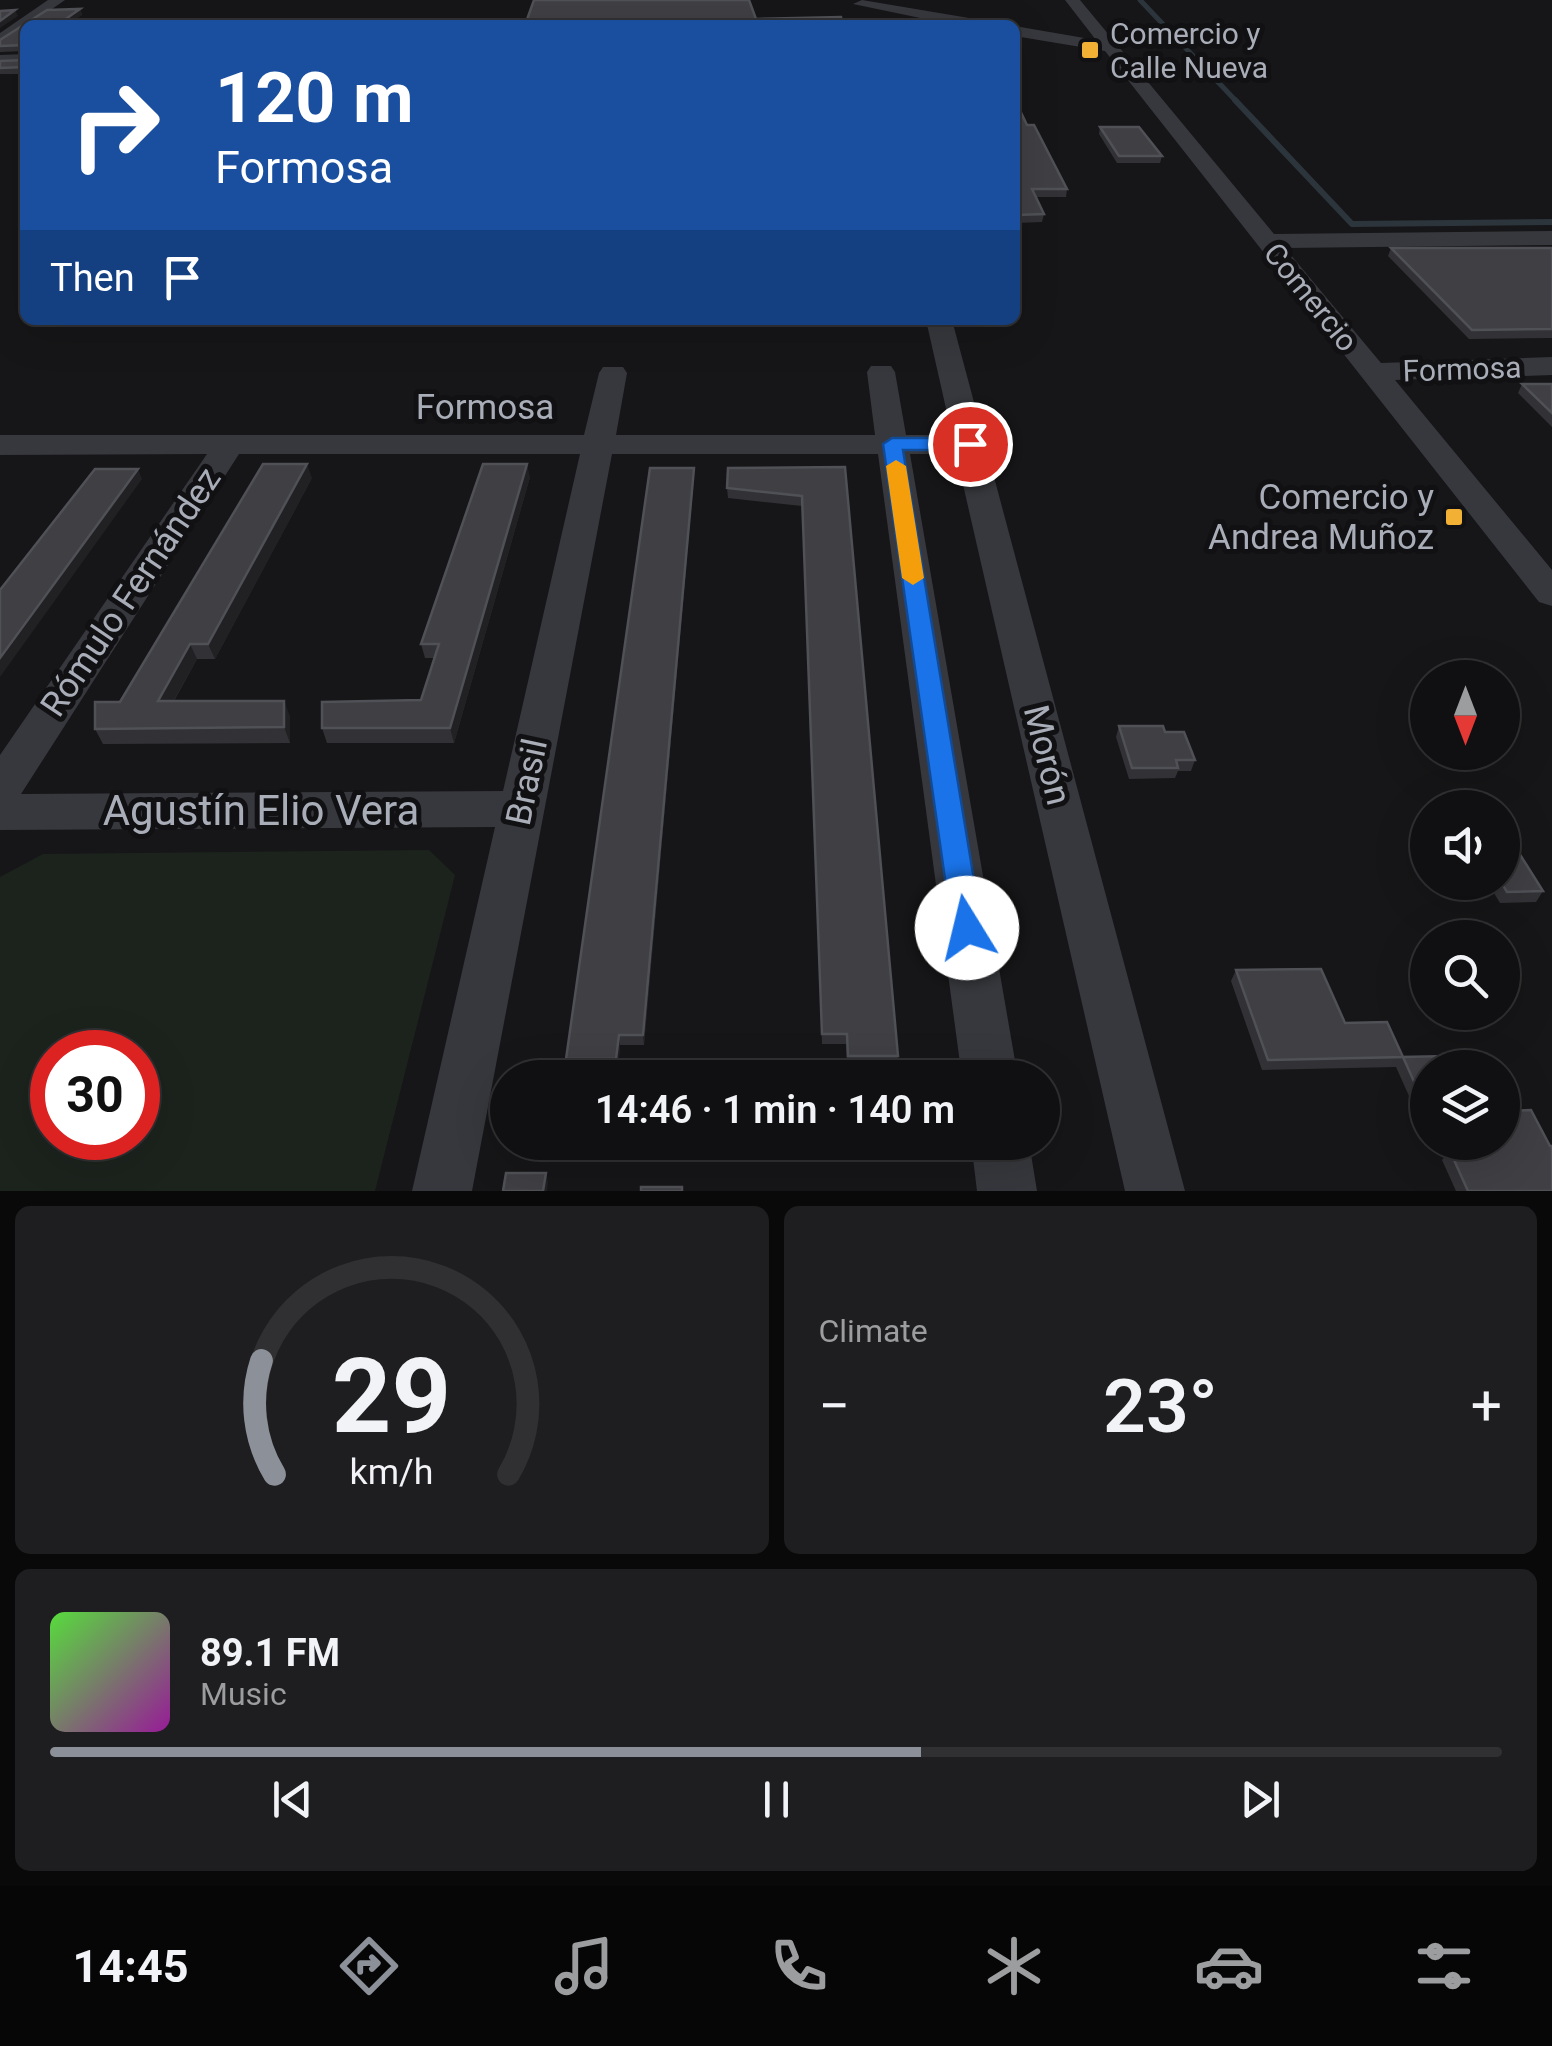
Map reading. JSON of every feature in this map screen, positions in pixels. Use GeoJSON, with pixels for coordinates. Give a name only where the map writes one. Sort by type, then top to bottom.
{"type":"FeatureCollection","features":[{"type":"Feature","properties":{"kind":"street","name":"Comercio"},"geometry":{"type":"LineString","coordinates":[[1072,0],[1372,372],[1546,578]]}},
{"type":"Feature","properties":{"kind":"street"},"geometry":{"type":"LineString","coordinates":[[31,20],[56,2]]}},
{"type":"Feature","properties":{"kind":"street"},"geometry":{"type":"LineString","coordinates":[[860,2],[955,20]]}},
{"type":"Feature","properties":{"kind":"street"},"geometry":{"type":"LineString","coordinates":[[1020,32],[1108,47]]}},
{"type":"Feature","properties":{"kind":"street"},"geometry":{"type":"LineString","coordinates":[[1266,241],[1552,238]]}},
{"type":"Feature","properties":{"kind":"street","name":"Morón"},"geometry":{"type":"LineString","coordinates":[[940,325],[1155,1191]]}},
{"type":"Feature","properties":{"kind":"street","name":"Formosa"},"geometry":{"type":"LineString","coordinates":[[1372,372],[1552,366]]}},
{"type":"Feature","properties":{"kind":"street"},"geometry":{"type":"LineString","coordinates":[[881,372],[987,1060]]}},
{"type":"Feature","properties":{"kind":"street","name":"Brasil"},"geometry":{"type":"LineString","coordinates":[[442,1191],[613,373]]}},
{"type":"Feature","properties":{"kind":"street","name":"Formosa"},"geometry":{"type":"LineString","coordinates":[[0,445],[970,444]]}},
{"type":"Feature","properties":{"kind":"street","name":"Rómulo Fernández"},"geometry":{"type":"LineString","coordinates":[[0,790],[230,445]]}},
{"type":"Feature","properties":{"kind":"street","name":"Agustín Elio Vera"},"geometry":{"type":"LineString","coordinates":[[0,812],[522,809]]}},
{"type":"Feature","properties":{"kind":"street"},"geometry":{"type":"LineString","coordinates":[[1003,1160],[1007,1191]]}},
{"type":"Feature","properties":{"kind":"shaded area"},"geometry":{"type":"Polygon","coordinates":[[[429,850],[455,875],[375,1191],[0,1191],[0,877],[43,854],[429,850]]]}},
{"type":"Feature","properties":{"kind":"building"},"geometry":{"type":"Polygon","coordinates":[[[534,0],[749,0],[756,19],[842,20],[527,20],[534,0]]]}},
{"type":"Feature","properties":{"kind":"building"},"geometry":{"type":"Polygon","coordinates":[[[80,9],[64,20],[31,20],[47,10],[80,9]]]}},
{"type":"Feature","properties":{"kind":"building"},"geometry":{"type":"Polygon","coordinates":[[[15,10],[0,21],[0,11],[15,10]]]}},
{"type":"Feature","properties":{"kind":"building"},"geometry":{"type":"Polygon","coordinates":[[[20,27],[20,45],[0,46],[0,40],[20,27]]]}},
{"type":"Feature","properties":{"kind":"building"},"geometry":{"type":"Polygon","coordinates":[[[20,60],[20,67],[0,68],[0,61],[20,60]]]}},
{"type":"Feature","properties":{"kind":"building"},"geometry":{"type":"Polygon","coordinates":[[[1020,110],[1027,125],[1034,125],[1067,189],[1032,189],[1044,214],[1020,215],[1020,110]]]}},
{"type":"Feature","properties":{"kind":"building"},"geometry":{"type":"Polygon","coordinates":[[[1100,127],[1139,127],[1162,156],[1119,156],[1100,127]]]}},
{"type":"Feature","properties":{"kind":"building"},"geometry":{"type":"Polygon","coordinates":[[[1391,248],[1552,248],[1552,329],[1472,330],[1391,248]]]}},
{"type":"Feature","properties":{"kind":"building"},"geometry":{"type":"Polygon","coordinates":[[[1522,384],[1552,384],[1552,413],[1522,384]]]}},
{"type":"Feature","properties":{"kind":"building"},"geometry":{"type":"Polygon","coordinates":[[[263,464],[307,464],[208,644],[190,644],[158,701],[284,701],[284,727],[95,729],[95,702],[120,702],[263,464]]]}},
{"type":"Feature","properties":{"kind":"building"},"geometry":{"type":"Polygon","coordinates":[[[483,464],[527,464],[450,728],[322,728],[322,702],[421,700],[439,644],[421,644],[483,464]]]}},
{"type":"Feature","properties":{"kind":"building"},"geometry":{"type":"Polygon","coordinates":[[[845,467],[898,1056],[848,1056],[847,1034],[822,1034],[802,496],[727,488],[728,468],[845,467]]]}},
{"type":"Feature","properties":{"kind":"building"},"geometry":{"type":"Polygon","coordinates":[[[650,468],[694,468],[643,1035],[619,1035],[616,1059],[566,1059],[650,468]]]}},
{"type":"Feature","properties":{"kind":"building"},"geometry":{"type":"Polygon","coordinates":[[[95,469],[138,469],[0,658],[0,590],[95,469]]]}},
{"type":"Feature","properties":{"kind":"building"},"geometry":{"type":"Polygon","coordinates":[[[1119,726],[1163,726],[1165,732],[1184,732],[1195,760],[1176,760],[1178,768],[1132,768],[1119,726]]]}},
{"type":"Feature","properties":{"kind":"building"},"geometry":{"type":"Polygon","coordinates":[[[1520,855],[1543,891],[1520,892],[1520,855]]]}},
{"type":"Feature","properties":{"kind":"building"},"geometry":{"type":"Polygon","coordinates":[[[1321,969],[1345,1023],[1387,1022],[1403,1057],[1268,1060],[1236,970],[1321,969]]]}},
{"type":"Feature","properties":{"kind":"building"},"geometry":{"type":"Polygon","coordinates":[[[1520,1110],[1531,1110],[1552,1146],[1552,1191],[1468,1191],[1454,1160],[1520,1160],[1520,1110]]]}},
{"type":"Feature","properties":{"kind":"building"},"geometry":{"type":"Polygon","coordinates":[[[506,1173],[546,1173],[543,1191],[503,1191],[506,1173]]]}},
{"type":"Feature","properties":{"kind":"building"},"geometry":{"type":"Polygon","coordinates":[[[641,1187],[682,1187],[682,1191],[641,1191],[641,1187]]]}},
{"type":"Feature","properties":{"kind":"waterway"},"geometry":{"type":"LineString","coordinates":[[1140,0],[1237,102]]}},
{"type":"Feature","properties":{"kind":"waterway"},"geometry":{"type":"LineString","coordinates":[[1235,100],[1352,224],[1552,222]]}},
{"type":"Feature","properties":{"kind":"slow traffic"},"geometry":{"type":"LineString","coordinates":[[896,466],[913,578]]}},
{"type":"Feature","properties":{"kind":"place","name":"Comercio y Calle Nueva"},"geometry":{"type":"Point","coordinates":[1090,50]}},
{"type":"Feature","properties":{"kind":"place","name":"Comercio y Andrea Muñoz"},"geometry":{"type":"Point","coordinates":[1454,517]}},
{"type":"Feature","properties":{"kind":"route"},"geometry":{"type":"LineString","coordinates":[[967,928],[892,444],[970,444]]}}]}
